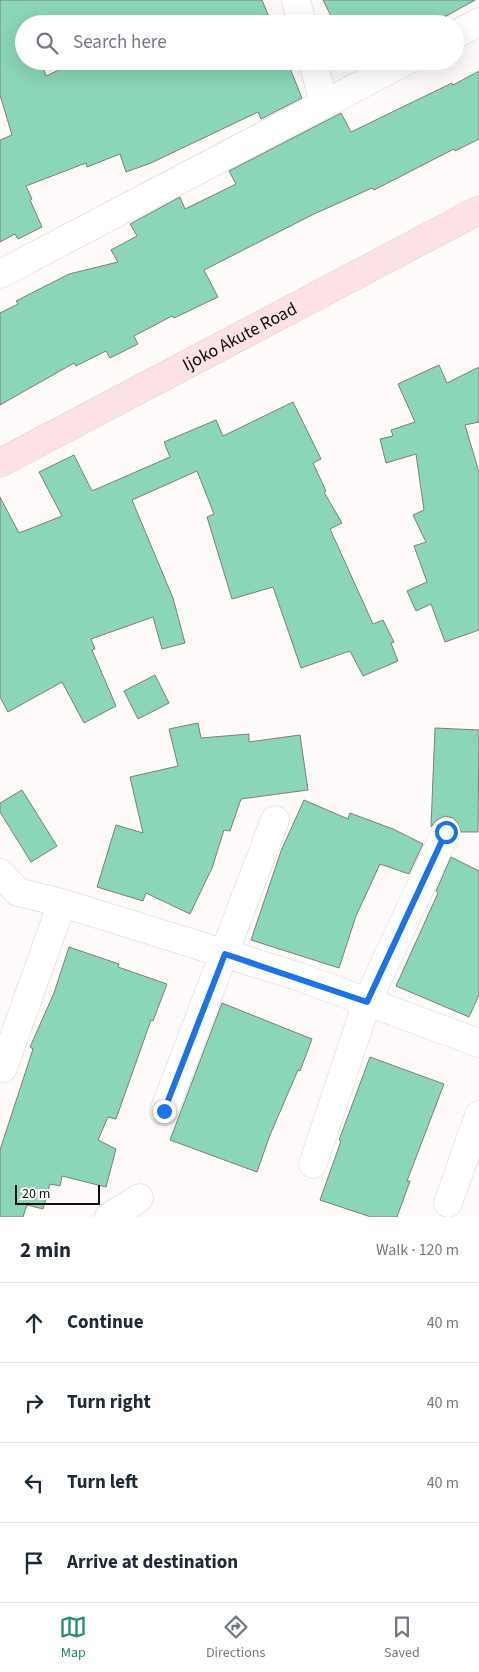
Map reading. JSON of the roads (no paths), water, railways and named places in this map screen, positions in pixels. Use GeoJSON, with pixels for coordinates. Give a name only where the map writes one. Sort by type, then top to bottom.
{"type":"FeatureCollection","features":[{"type":"Feature","properties":{"kind":"main road","name":"Ijoko Akute Road"},"geometry":{"type":"LineString","coordinates":[[0,463],[479,210]]}},
{"type":"Feature","properties":{"kind":"street"},"geometry":{"type":"LineString","coordinates":[[296,0],[300,15]]}},
{"type":"Feature","properties":{"kind":"street"},"geometry":{"type":"LineString","coordinates":[[464,30],[479,22]]}},
{"type":"Feature","properties":{"kind":"street"},"geometry":{"type":"LineString","coordinates":[[314,70],[324,105]]}},
{"type":"Feature","properties":{"kind":"street"},"geometry":{"type":"LineString","coordinates":[[0,274],[389,70]]}},
{"type":"Feature","properties":{"kind":"street"},"geometry":{"type":"LineString","coordinates":[[164,1111],[275,820]]}},
{"type":"Feature","properties":{"kind":"street"},"geometry":{"type":"LineString","coordinates":[[313,1164],[367,1002],[446,832]]}},
{"type":"Feature","properties":{"kind":"street"},"geometry":{"type":"LineString","coordinates":[[0,873],[18,892],[62,903],[225,954],[367,1002],[479,1043]]}},
{"type":"Feature","properties":{"kind":"street"},"geometry":{"type":"LineString","coordinates":[[3,1068],[62,903]]}},
{"type":"Feature","properties":{"kind":"street"},"geometry":{"type":"LineString","coordinates":[[448,1203],[479,1115]]}},
{"type":"Feature","properties":{"kind":"street"},"geometry":{"type":"LineString","coordinates":[[109,1217],[138,1198]]}}]}
